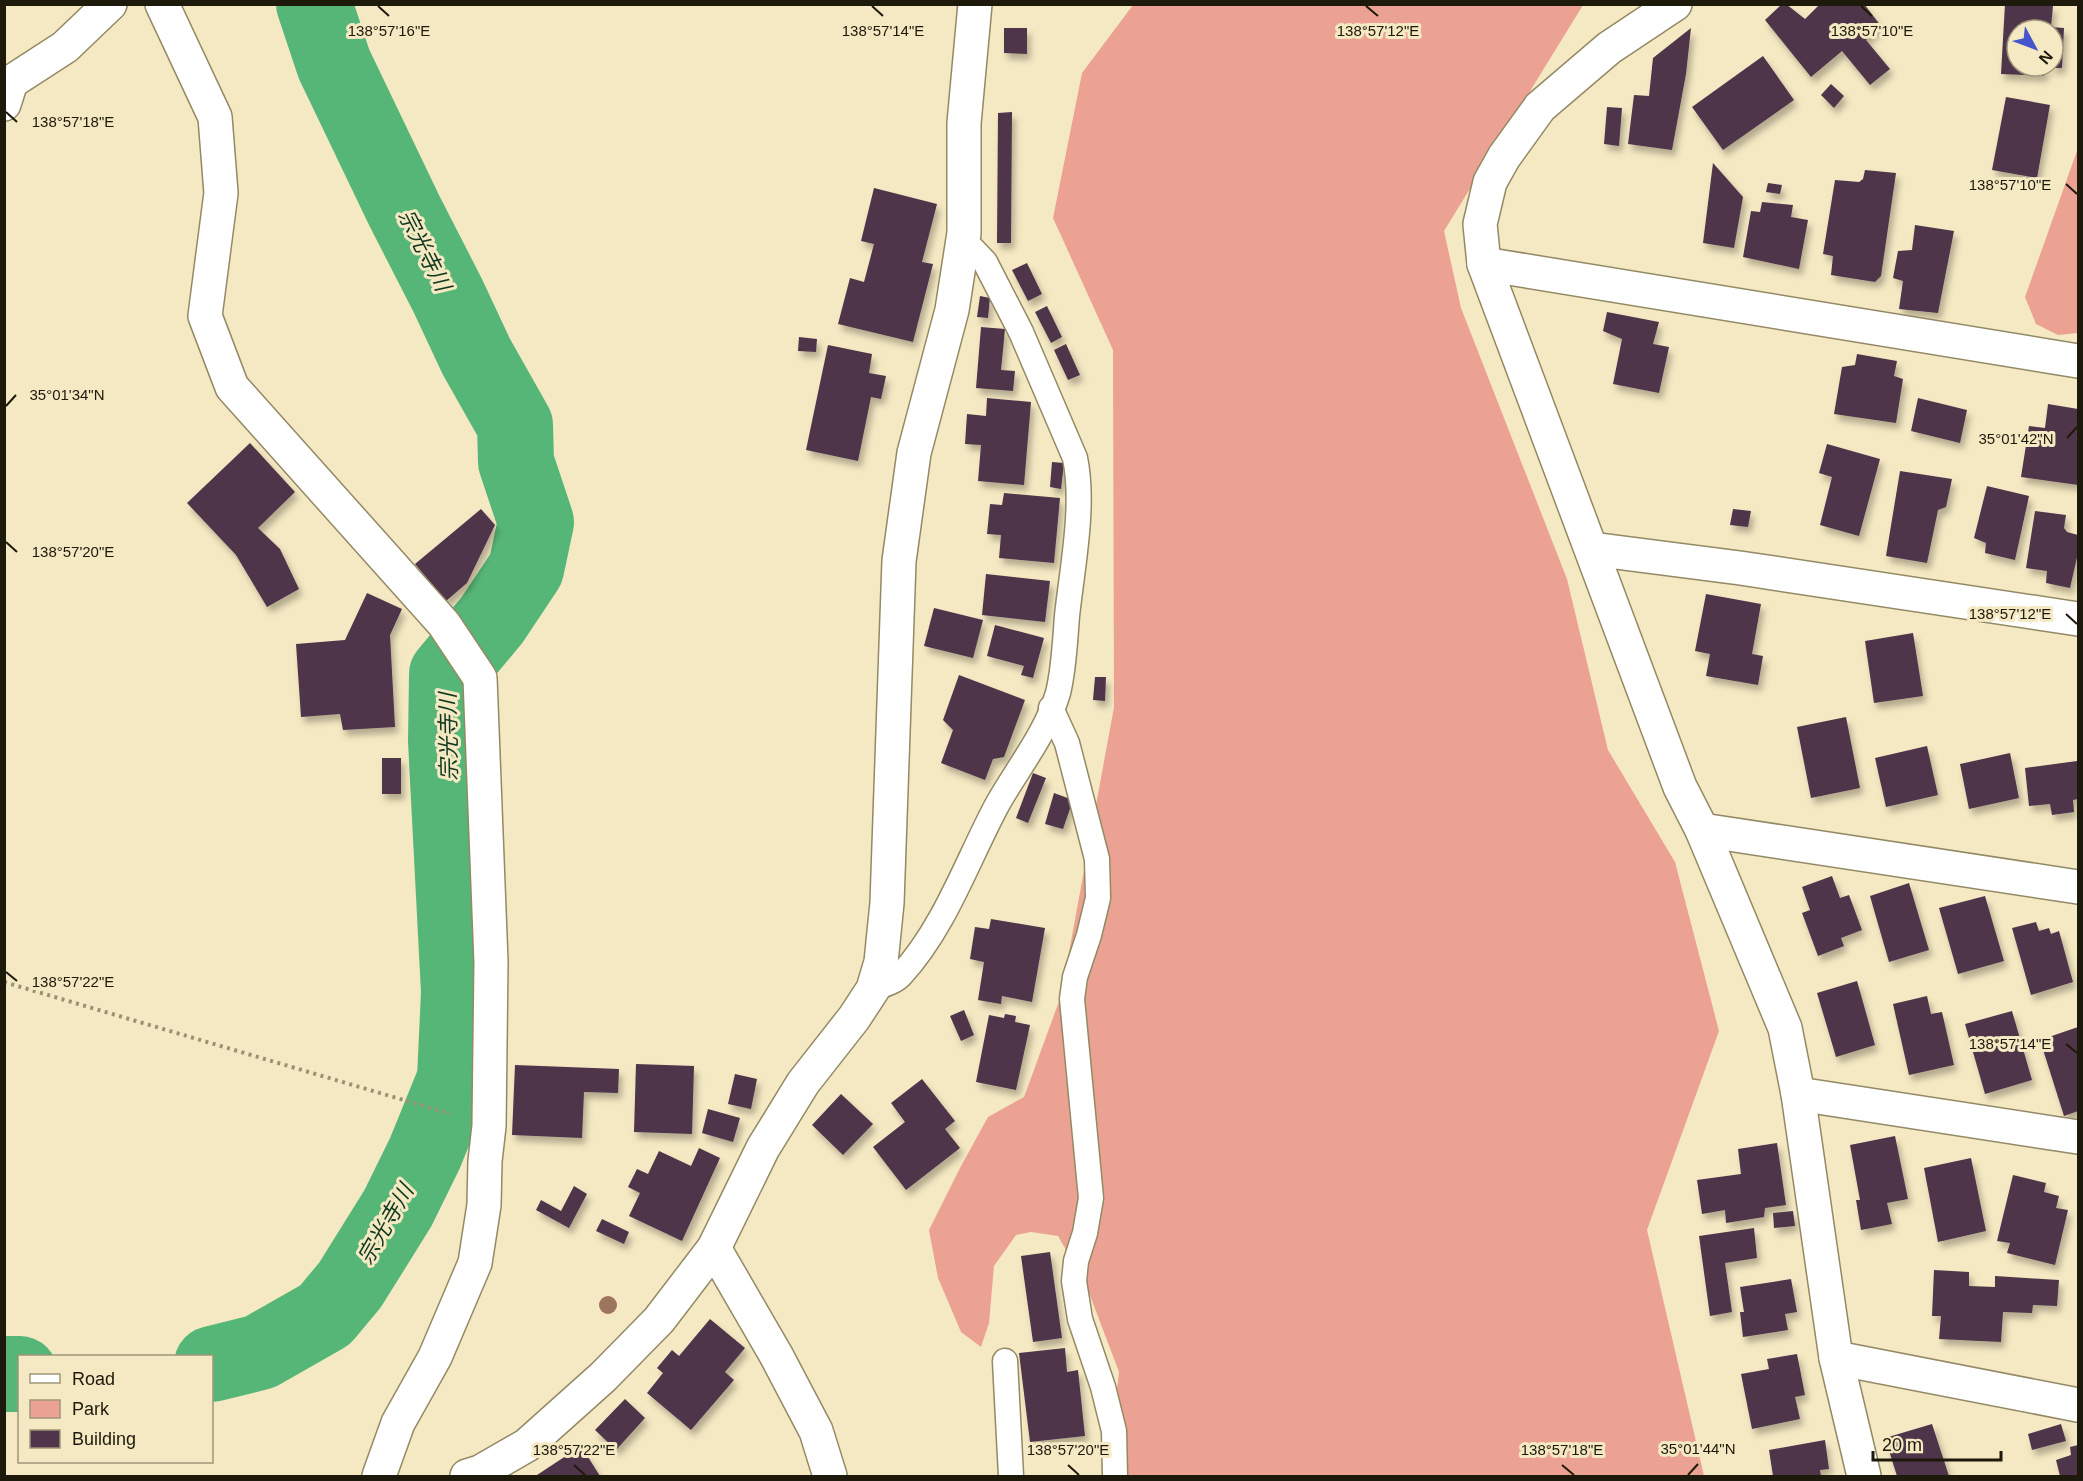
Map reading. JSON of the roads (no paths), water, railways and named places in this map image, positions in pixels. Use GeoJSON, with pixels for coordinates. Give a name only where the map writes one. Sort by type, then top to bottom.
{"type":"FeatureCollection","features":[{"type":"Feature","properties":{"kind":"street"},"geometry":{"type":"LineString","coordinates":[[4,104],[11,82],[65,47],[110,4]]}},
{"type":"Feature","properties":{"kind":"street"},"geometry":{"type":"LineString","coordinates":[[162,4],[215,117],[221,193],[205,316],[232,387],[444,624],[480,678],[491,962],[489,1126],[484,1161],[484,1205],[475,1263],[435,1357],[398,1423],[379,1476]]}},
{"type":"Feature","properties":{"kind":"street"},"geometry":{"type":"LineString","coordinates":[[467,1476],[480,1472],[527,1445],[603,1377],[659,1320],[714,1248],[763,1148],[803,1083],[854,1018],[873,989],[881,962],[887,903],[899,561],[914,453],[952,310],[963,239],[964,123],[975,4]]}},
{"type":"Feature","properties":{"kind":"street"},"geometry":{"type":"LineString","coordinates":[[1675,4],[1610,48],[1540,108],[1504,158],[1490,182],[1480,224],[1484,264],[1680,787],[1702,830],[1785,1028],[1798,1094],[1836,1358],[1863,1476]]}},
{"type":"Feature","properties":{"kind":"street"},"geometry":{"type":"LineString","coordinates":[[1484,264],[2079,361]]}},
{"type":"Feature","properties":{"kind":"street"},"geometry":{"type":"LineString","coordinates":[[1592,549],[1740,568],[2079,619]]}},
{"type":"Feature","properties":{"kind":"street"},"geometry":{"type":"LineString","coordinates":[[1702,830],[2079,887]]}},
{"type":"Feature","properties":{"kind":"street"},"geometry":{"type":"LineString","coordinates":[[1798,1094],[2079,1137]]}},
{"type":"Feature","properties":{"kind":"street"},"geometry":{"type":"LineString","coordinates":[[714,1248],[816,1431],[830,1476]]}},
{"type":"Feature","properties":{"kind":"street"},"geometry":{"type":"LineString","coordinates":[[1836,1358],[2079,1405]]}},
{"type":"Feature","properties":{"kind":"lane"},"geometry":{"type":"LineString","coordinates":[[873,989],[899,977],[919,954],[939,921],[998,804],[1041,730],[1058,693],[1063,654],[1076,534],[1078,476],[1075,458],[1021,332],[986,262],[963,239]]}},
{"type":"Feature","properties":{"kind":"lane"},"geometry":{"type":"LineString","coordinates":[[1051,708],[1067,743],[1097,859],[1098,898],[1075,977],[1072,999],[1091,1198],[1085,1233],[1076,1261],[1074,1281],[1080,1319],[1103,1386],[1114,1431],[1115,1476]]}},
{"type":"Feature","properties":{"kind":"lane"},"geometry":{"type":"LineString","coordinates":[[1005,1361],[1011,1476]]}},
{"type":"Feature","properties":{"kind":"waterway","name":"宗光寺川"},"geometry":{"type":"LineString","coordinates":[[213,1364],[260,1352],[325,1315],[350,1285],[398,1208],[425,1153],[455,1079],[459,992],[446,741],[447,674],[492,620],[526,569],[536,522],[516,462],[515,425],[476,356],[334,64],[314,4]]}},
{"type":"Feature","properties":{"kind":"waterway","name":"宗光寺川"},"geometry":{"type":"LineString","coordinates":[[4,1374],[18,1374]]}}]}
